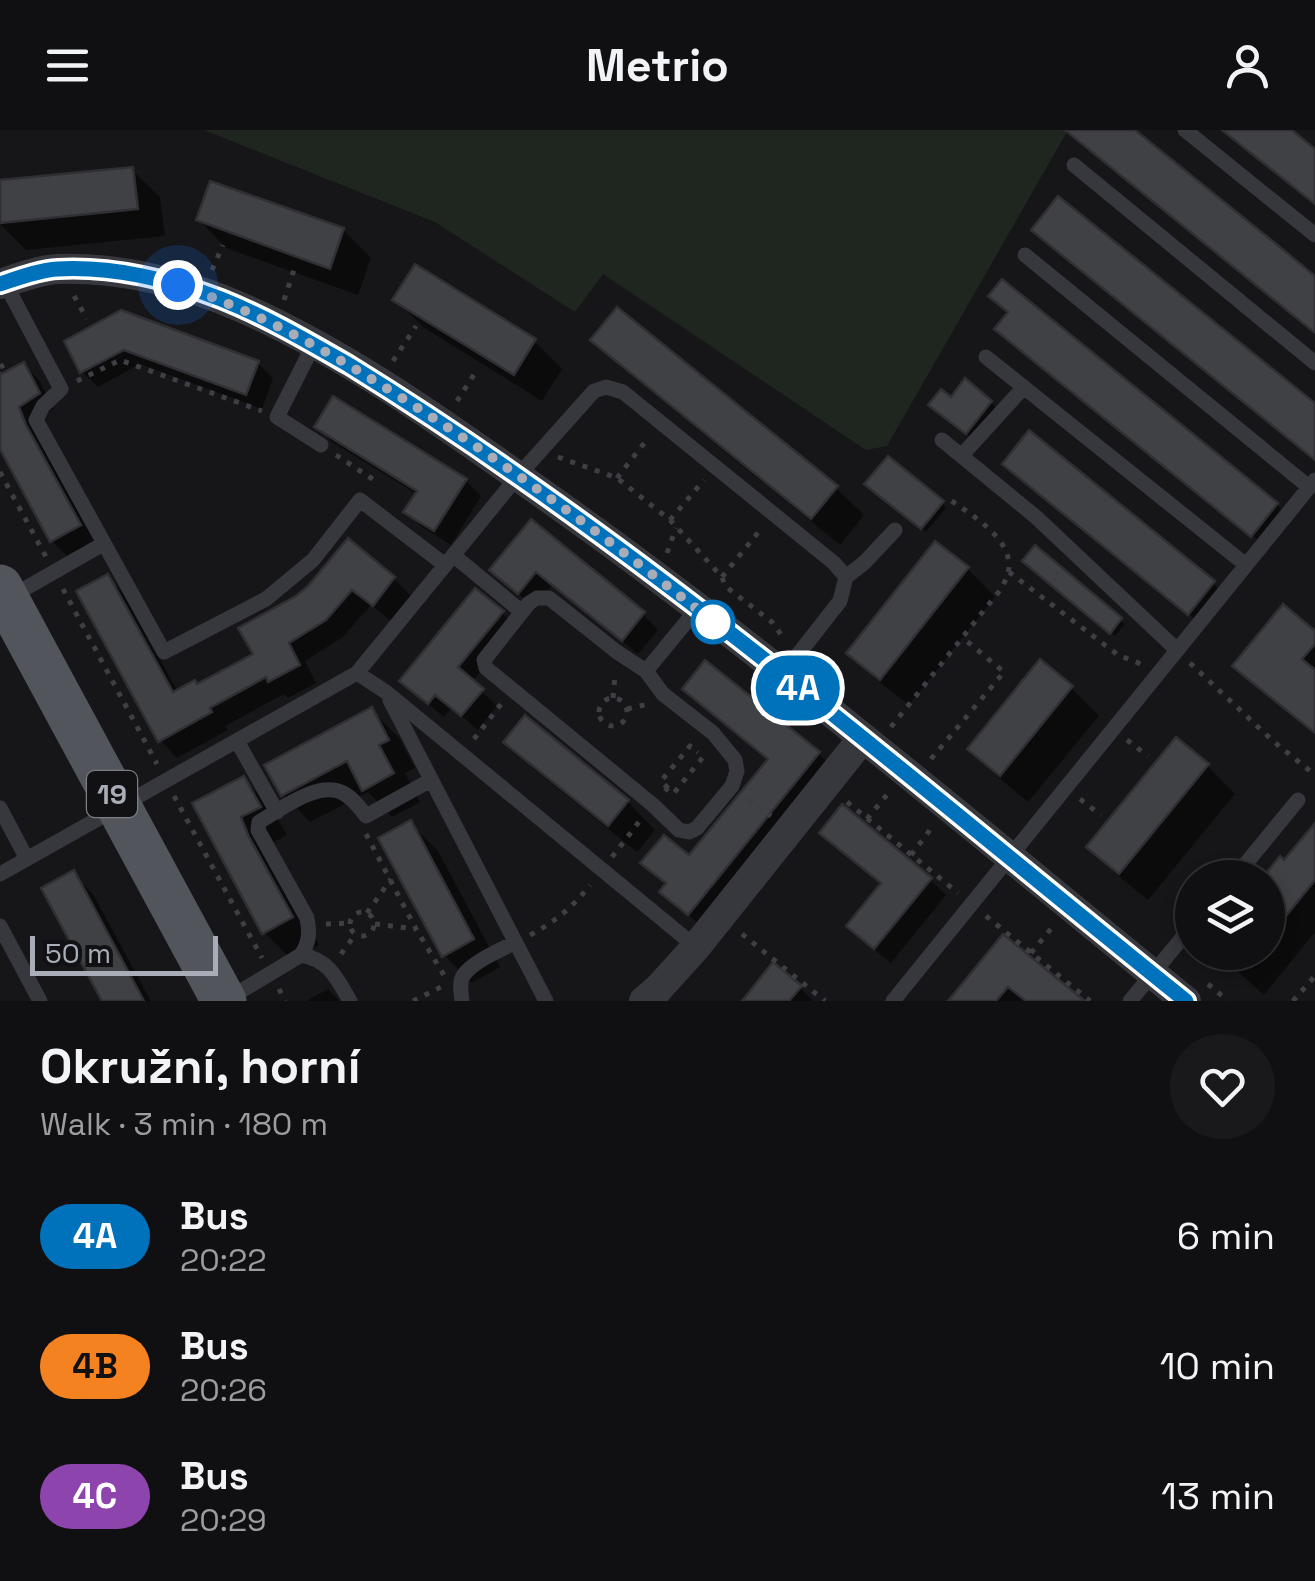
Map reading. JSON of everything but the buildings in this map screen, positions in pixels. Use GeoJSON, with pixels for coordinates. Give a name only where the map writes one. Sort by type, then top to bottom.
{"type":"FeatureCollection","features":[{"type":"Feature","properties":{"kind":"main road","name":"19"},"geometry":{"type":"LineString","coordinates":[[2,596],[224,1001]]}},
{"type":"Feature","properties":{"kind":"street"},"geometry":{"type":"LineString","coordinates":[[2,284],[55,269],[130,275],[220,299],[314,344],[443,424],[592,528],[697,609],[790,665],[876,734],[1009,858],[1186,1001]]}},
{"type":"Feature","properties":{"kind":"street"},"geometry":{"type":"LineString","coordinates":[[644,1001],[696,947],[789,831],[876,734]]}},
{"type":"Feature","properties":{"kind":"lane"},"geometry":{"type":"LineString","coordinates":[[1185,130],[1315,234]]}},
{"type":"Feature","properties":{"kind":"lane"},"geometry":{"type":"LineString","coordinates":[[1074,165],[1315,363]]}},
{"type":"Feature","properties":{"kind":"lane"},"geometry":{"type":"LineString","coordinates":[[893,1001],[1312,484],[1025,256]]}},
{"type":"Feature","properties":{"kind":"lane"},"geometry":{"type":"LineString","coordinates":[[2,284],[61,389],[43,406],[36,420],[164,652],[266,599],[312,560],[360,500],[522,612]]}},
{"type":"Feature","properties":{"kind":"lane"},"geometry":{"type":"LineString","coordinates":[[314,344],[277,417],[322,444]]}},
{"type":"Feature","properties":{"kind":"lane"},"geometry":{"type":"LineString","coordinates":[[986,356],[1246,565]]}},
{"type":"Feature","properties":{"kind":"lane"},"geometry":{"type":"LineString","coordinates":[[0,874],[357,674],[518,476],[594,391],[606,387],[623,392],[834,563],[846,577]]}},
{"type":"Feature","properties":{"kind":"lane"},"geometry":{"type":"LineString","coordinates":[[962,455],[1024,387]]}},
{"type":"Feature","properties":{"kind":"lane"},"geometry":{"type":"LineString","coordinates":[[942,440],[1036,517],[1177,650]]}},
{"type":"Feature","properties":{"kind":"lane"},"geometry":{"type":"LineString","coordinates":[[790,665],[840,601],[846,577],[896,530]]}},
{"type":"Feature","properties":{"kind":"lane"},"geometry":{"type":"LineString","coordinates":[[2,596],[103,544]]}},
{"type":"Feature","properties":{"kind":"lane"},"geometry":{"type":"LineString","coordinates":[[549,598],[646,670],[663,694],[713,733],[735,760],[737,771],[732,786],[697,828],[689,832],[679,830],[512,690],[486,668],[484,660],[529,603],[549,598]]}},
{"type":"Feature","properties":{"kind":"lane"},"geometry":{"type":"LineString","coordinates":[[646,670],[697,609]]}},
{"type":"Feature","properties":{"kind":"lane"},"geometry":{"type":"LineString","coordinates":[[357,674],[386,692],[696,947]]}},
{"type":"Feature","properties":{"kind":"lane"},"geometry":{"type":"LineString","coordinates":[[386,692],[546,1001]]}},
{"type":"Feature","properties":{"kind":"lane"},"geometry":{"type":"LineString","coordinates":[[237,740],[277,812]]}},
{"type":"Feature","properties":{"kind":"lane"},"geometry":{"type":"LineString","coordinates":[[224,1001],[301,956],[310,933],[307,918],[258,830],[259,822],[305,795],[328,790],[341,791],[366,816],[431,780]]}},
{"type":"Feature","properties":{"kind":"lane"},"geometry":{"type":"LineString","coordinates":[[1249,860],[1298,800]]}},
{"type":"Feature","properties":{"kind":"lane"},"geometry":{"type":"LineString","coordinates":[[0,808],[27,858]]}},
{"type":"Feature","properties":{"kind":"lane"},"geometry":{"type":"LineString","coordinates":[[0,926],[40,1001]]}},
{"type":"Feature","properties":{"kind":"lane"},"geometry":{"type":"LineString","coordinates":[[462,1001],[463,976],[514,943]]}},
{"type":"Feature","properties":{"kind":"lane"},"geometry":{"type":"LineString","coordinates":[[1130,1001],[1175,946]]}},
{"type":"Feature","properties":{"kind":"lane"},"geometry":{"type":"LineString","coordinates":[[301,956],[328,966],[350,1001]]}},
{"type":"Feature","properties":{"kind":"path"},"geometry":{"type":"LineString","coordinates":[[209,278],[223,245]]}},
{"type":"Feature","properties":{"kind":"path"},"geometry":{"type":"LineString","coordinates":[[281,309],[294,270]]}},
{"type":"Feature","properties":{"kind":"path"},"geometry":{"type":"LineString","coordinates":[[70,291],[87,320]]}},
{"type":"Feature","properties":{"kind":"path"},"geometry":{"type":"LineString","coordinates":[[394,361],[416,326]]}},
{"type":"Feature","properties":{"kind":"path"},"geometry":{"type":"LineString","coordinates":[[61,389],[120,360],[277,417]]}},
{"type":"Feature","properties":{"kind":"path"},"geometry":{"type":"LineString","coordinates":[[456,402],[477,370]]}},
{"type":"Feature","properties":{"kind":"path"},"geometry":{"type":"LineString","coordinates":[[617,478],[661,422]]}},
{"type":"Feature","properties":{"kind":"path"},"geometry":{"type":"LineString","coordinates":[[322,444],[374,480],[360,500]]}},
{"type":"Feature","properties":{"kind":"path"},"geometry":{"type":"LineString","coordinates":[[542,452],[617,478],[670,520],[722,577],[725,586],[772,622],[790,665]]}},
{"type":"Feature","properties":{"kind":"path"},"geometry":{"type":"LineString","coordinates":[[670,520],[715,466]]}},
{"type":"Feature","properties":{"kind":"path"},"geometry":{"type":"LineString","coordinates":[[0,472],[271,975]]}},
{"type":"Feature","properties":{"kind":"path"},"geometry":{"type":"LineString","coordinates":[[876,734],[963,638],[1001,589],[1008,572],[1008,557],[999,540],[949,499]]}},
{"type":"Feature","properties":{"kind":"path"},"geometry":{"type":"LineString","coordinates":[[722,577],[774,514]]}},
{"type":"Feature","properties":{"kind":"path"},"geometry":{"type":"LineString","coordinates":[[1008,572],[1118,655],[1159,672]]}},
{"type":"Feature","properties":{"kind":"path"},"geometry":{"type":"LineString","coordinates":[[929,762],[1004,672],[963,638]]}},
{"type":"Feature","properties":{"kind":"path"},"geometry":{"type":"LineString","coordinates":[[1177,650],[1315,775]]}},
{"type":"Feature","properties":{"kind":"path"},"geometry":{"type":"LineString","coordinates":[[462,754],[512,690]]}},
{"type":"Feature","properties":{"kind":"path"},"geometry":{"type":"LineString","coordinates":[[613,698],[624,702],[627,714],[622,723],[605,723],[600,716],[602,704],[613,698]]}},
{"type":"Feature","properties":{"kind":"path"},"geometry":{"type":"LineString","coordinates":[[690,746],[703,757],[674,793],[668,788],[660,781],[690,746]]}},
{"type":"Feature","properties":{"kind":"path"},"geometry":{"type":"LineString","coordinates":[[895,785],[867,820],[1090,1001]]}},
{"type":"Feature","properties":{"kind":"path"},"geometry":{"type":"LineString","coordinates":[[732,786],[789,831]]}},
{"type":"Feature","properties":{"kind":"path"},"geometry":{"type":"LineString","coordinates":[[514,943],[549,925],[575,905],[653,805]]}},
{"type":"Feature","properties":{"kind":"path"},"geometry":{"type":"LineString","coordinates":[[366,816],[364,830],[416,929],[450,982],[413,1001]]}},
{"type":"Feature","properties":{"kind":"path"},"geometry":{"type":"LineString","coordinates":[[911,855],[938,820]]}},
{"type":"Feature","properties":{"kind":"path"},"geometry":{"type":"LineString","coordinates":[[368,914],[391,879]]}},
{"type":"Feature","properties":{"kind":"path"},"geometry":{"type":"LineString","coordinates":[[358,913],[368,914],[374,924],[368,934],[356,934],[350,920],[358,913]]}},
{"type":"Feature","properties":{"kind":"path"},"geometry":{"type":"LineString","coordinates":[[720,916],[825,1001]]}},
{"type":"Feature","properties":{"kind":"path"},"geometry":{"type":"LineString","coordinates":[[1032,953],[1060,918]]}},
{"type":"Feature","properties":{"kind":"path"},"geometry":{"type":"LineString","coordinates":[[374,924],[416,929]]}},
{"type":"Feature","properties":{"kind":"path"},"geometry":{"type":"LineString","coordinates":[[328,966],[356,934]]}},
{"type":"Feature","properties":{"kind":"path"},"geometry":{"type":"LineString","coordinates":[[1294,1001],[1315,976]]}},
{"type":"Feature","properties":{"kind":"shaded area"},"geometry":{"type":"Polygon","coordinates":[[[204,130],[1068,130],[887,446],[866,450],[603,274],[575,312],[435,222],[204,130]]]}},
{"type":"Feature","properties":{"kind":"bus line","name":"4A"},"geometry":{"type":"LineString","coordinates":[[0,284],[55,269],[130,275],[220,299],[314,344],[443,424],[592,528],[782,675],[1186,1001]]}},
{"type":"Feature","properties":{"kind":"route"},"geometry":{"type":"LineString","coordinates":[[178,285],[275,323],[443,424],[592,528],[725,631],[713,622]]}}]}
